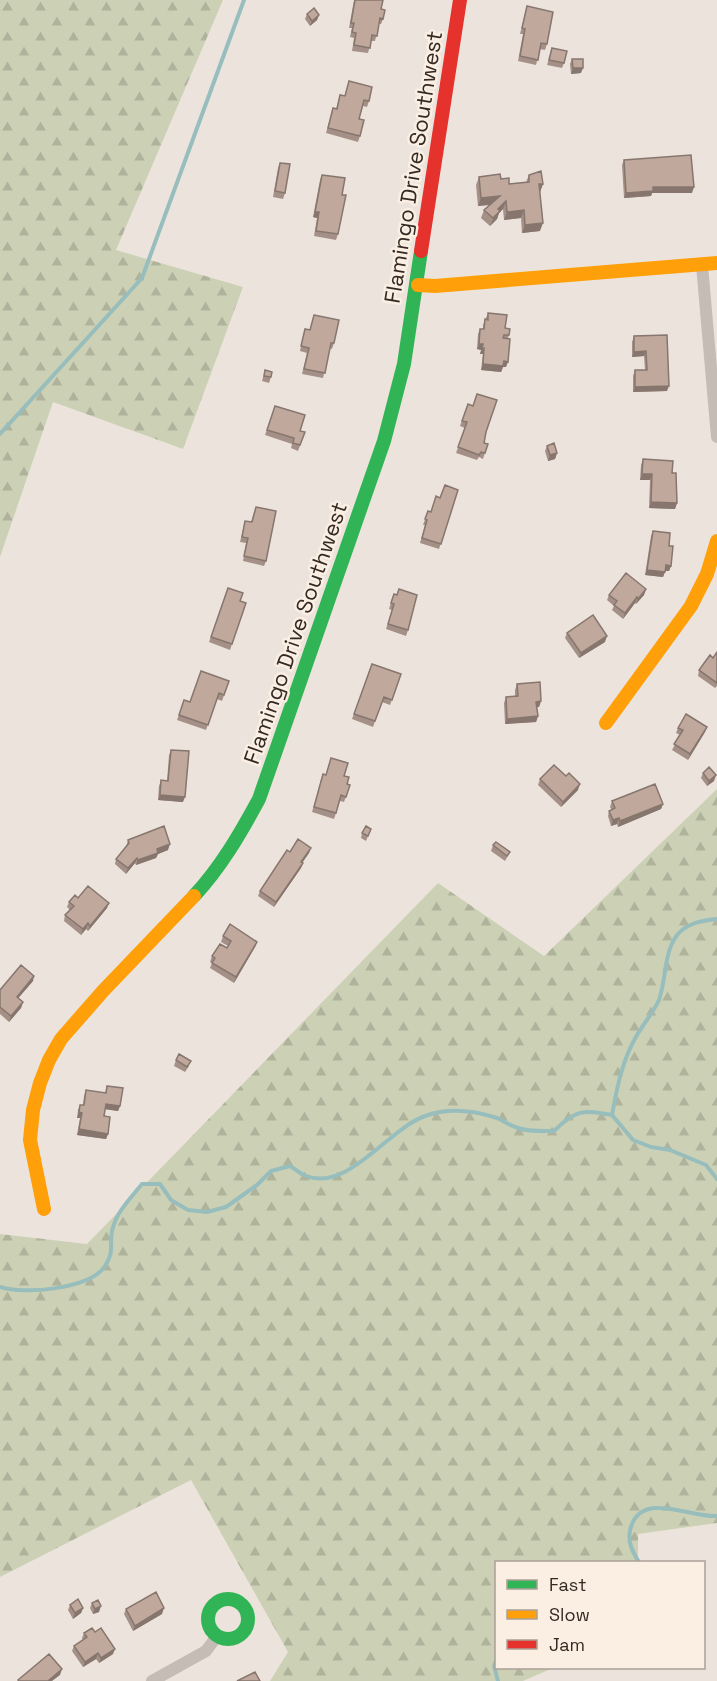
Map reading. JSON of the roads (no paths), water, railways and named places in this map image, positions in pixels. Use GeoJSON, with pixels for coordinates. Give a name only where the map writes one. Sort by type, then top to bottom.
{"type":"FeatureCollection","features":[{"type":"Feature","properties":{"kind":"street","name":"Flamingo Drive Southwest"},"geometry":{"type":"LineString","coordinates":[[44,1209],[30,1140],[39,1083],[49,1060],[61,1039],[103,991],[210,879],[237,841],[259,799],[384,441],[404,364],[418,285],[460,0]]}},
{"type":"Feature","properties":{"kind":"street"},"geometry":{"type":"LineString","coordinates":[[418,285],[435,286],[717,263]]}},
{"type":"Feature","properties":{"kind":"street"},"geometry":{"type":"LineString","coordinates":[[702,265],[717,437]]}},
{"type":"Feature","properties":{"kind":"street"},"geometry":{"type":"LineString","coordinates":[[606,723],[691,606],[707,574],[717,541]]}},
{"type":"Feature","properties":{"kind":"street"},"geometry":{"type":"LineString","coordinates":[[152,1681],[206,1652],[218,1636]]}},
{"type":"Feature","properties":{"kind":"waterway"},"geometry":{"type":"LineString","coordinates":[[0,434],[142,278],[244,0]]}},
{"type":"Feature","properties":{"kind":"waterway"},"geometry":{"type":"LineString","coordinates":[[612,1115],[627,1054],[659,1000],[668,953],[676,937],[690,925],[717,919]]}},
{"type":"Feature","properties":{"kind":"waterway"},"geometry":{"type":"LineString","coordinates":[[0,1287],[24,1290],[56,1288],[72,1285],[97,1274],[105,1266],[110,1256],[114,1224],[124,1206],[142,1184],[160,1184],[171,1200],[188,1210],[207,1212],[226,1207],[257,1185],[271,1171],[290,1166],[306,1176],[322,1179],[337,1175],[367,1157],[411,1123],[434,1113],[470,1111],[532,1131],[554,1131],[568,1119],[580,1113],[594,1112],[612,1115]]}},
{"type":"Feature","properties":{"kind":"waterway"},"geometry":{"type":"LineString","coordinates":[[612,1115],[633,1140],[651,1147],[670,1150],[706,1165],[717,1179]]}},
{"type":"Feature","properties":{"kind":"waterway"},"geometry":{"type":"LineString","coordinates":[[638,1561],[629,1539],[630,1529],[638,1515],[658,1508],[717,1516]]}},
{"type":"Feature","properties":{"kind":"waterway"},"geometry":{"type":"LineString","coordinates":[[495,1664],[498,1681]]}}]}
